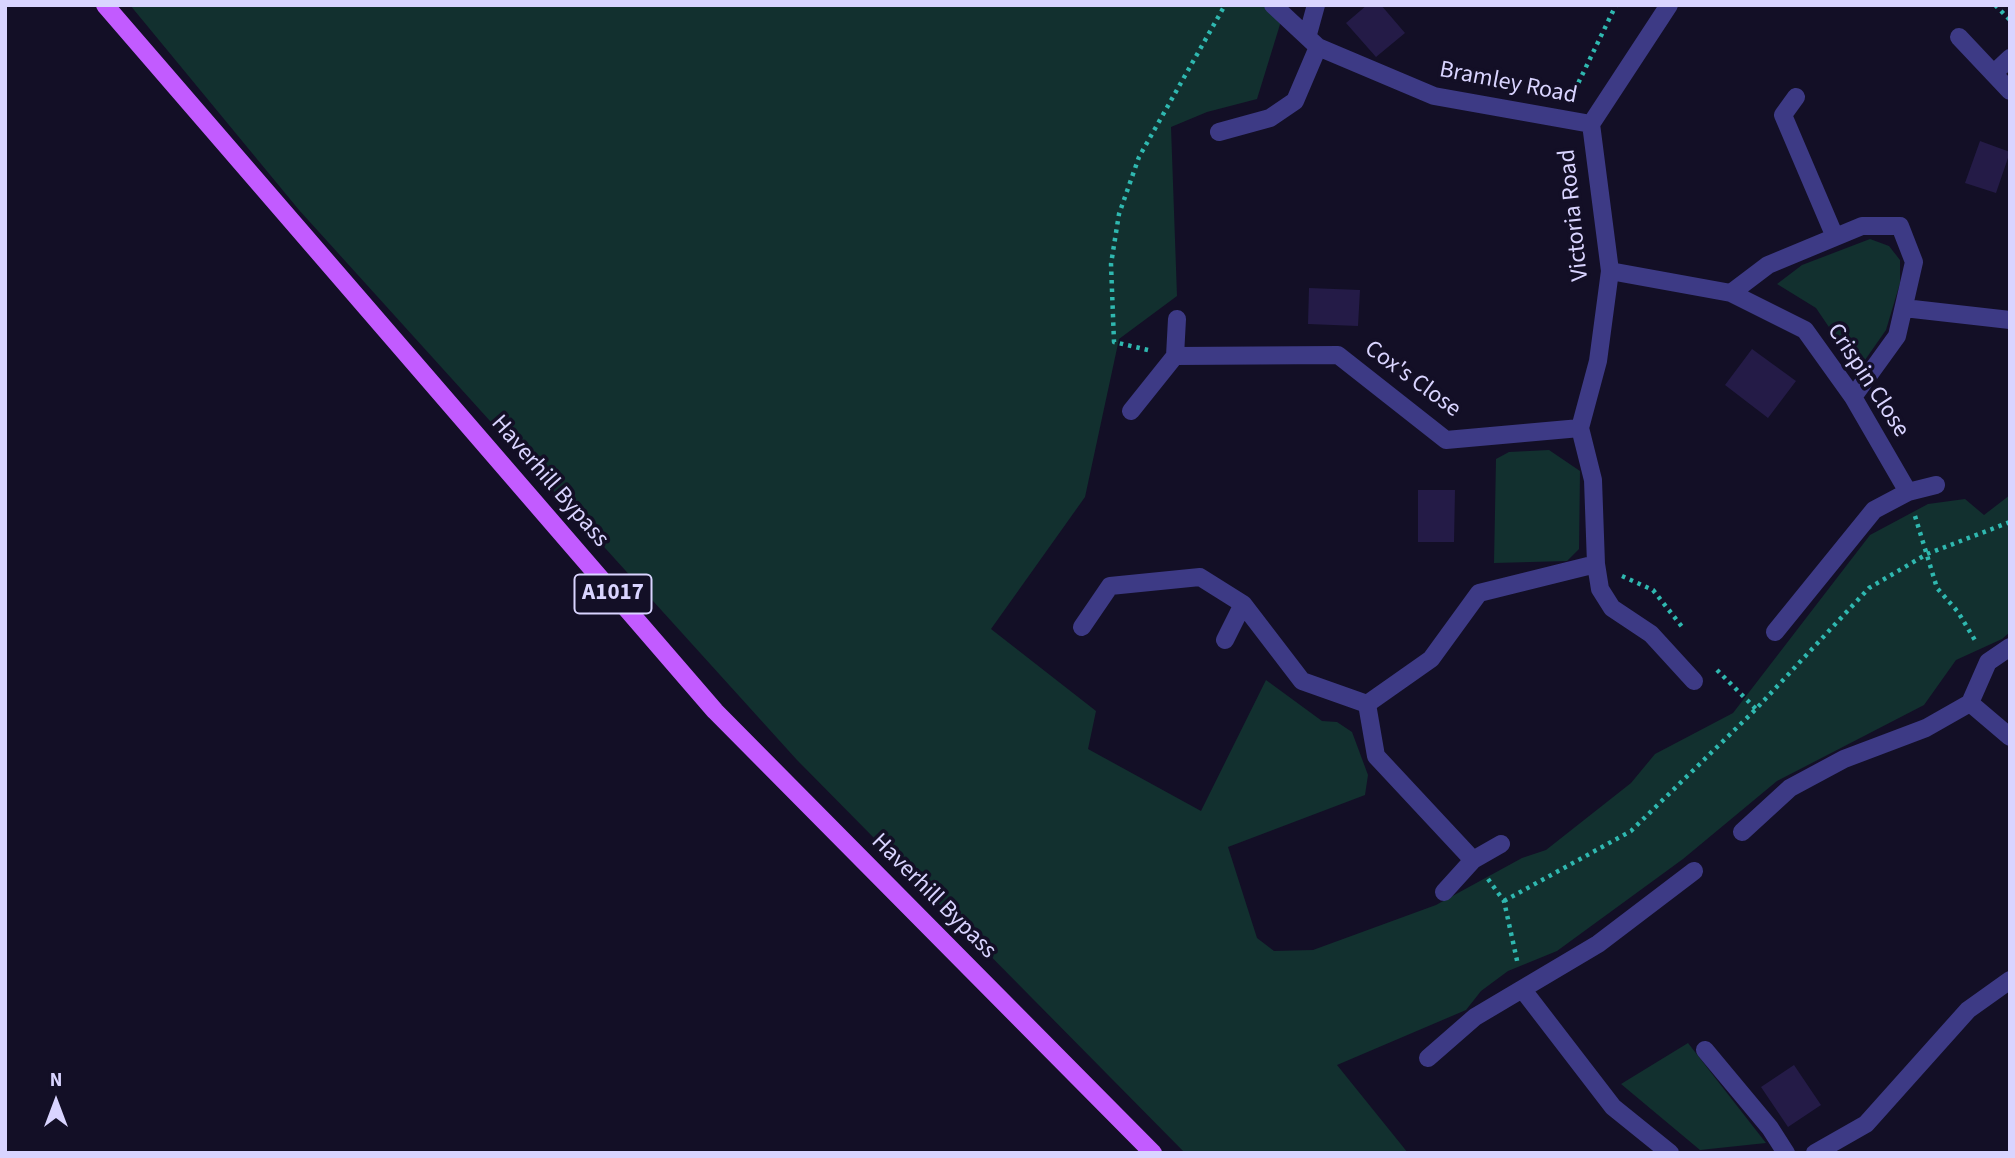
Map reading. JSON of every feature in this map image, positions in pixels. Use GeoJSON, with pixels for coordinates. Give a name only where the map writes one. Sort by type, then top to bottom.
{"type":"FeatureCollection","features":[{"type":"Feature","properties":{"kind":"main road","name":"Haverhill Bypass"},"geometry":{"type":"LineString","coordinates":[[105,5],[715,711],[1153,1153]]}},
{"type":"Feature","properties":{"kind":"street","name":"Bramley Road"},"geometry":{"type":"LineString","coordinates":[[1273,5],[1313,41],[1434,96],[1563,122],[1591,124]]}},
{"type":"Feature","properties":{"kind":"street"},"geometry":{"type":"LineString","coordinates":[[1219,132],[1270,118],[1295,101],[1313,41],[1316,5]]}},
{"type":"Feature","properties":{"kind":"street","name":"Victoria Road"},"geometry":{"type":"LineString","coordinates":[[1669,5],[1591,124],[1610,271],[1598,361],[1580,429],[1593,480],[1596,564],[1600,589],[1612,608],[1651,634],[1694,681]]}},
{"type":"Feature","properties":{"kind":"street"},"geometry":{"type":"LineString","coordinates":[[1959,37],[1995,72],[2010,91]]}},
{"type":"Feature","properties":{"kind":"street"},"geometry":{"type":"LineString","coordinates":[[1995,72],[2010,58]]}},
{"type":"Feature","properties":{"kind":"street"},"geometry":{"type":"LineString","coordinates":[[1796,97],[1783,115],[1835,237]]}},
{"type":"Feature","properties":{"kind":"street"},"geometry":{"type":"LineString","coordinates":[[1731,293],[1768,265],[1862,226],[1900,226],[1914,262],[1897,336],[1853,397]]}},
{"type":"Feature","properties":{"kind":"street","name":"Crispin Close"},"geometry":{"type":"LineString","coordinates":[[1610,271],[1731,293],[1805,330],[1853,397],[1908,492]]}},
{"type":"Feature","properties":{"kind":"street"},"geometry":{"type":"LineString","coordinates":[[1903,308],[2010,320]]}},
{"type":"Feature","properties":{"kind":"street"},"geometry":{"type":"LineString","coordinates":[[1130,411],[1175,356],[1177,318]]}},
{"type":"Feature","properties":{"kind":"street","name":"Cox's Close"},"geometry":{"type":"LineString","coordinates":[[1175,356],[1338,355],[1446,440],[1580,429]]}},
{"type":"Feature","properties":{"kind":"street"},"geometry":{"type":"LineString","coordinates":[[1775,632],[1874,510],[1908,492],[1936,485]]}},
{"type":"Feature","properties":{"kind":"street"},"geometry":{"type":"LineString","coordinates":[[1367,704],[1431,659],[1479,593],[1596,564]]}},
{"type":"Feature","properties":{"kind":"street"},"geometry":{"type":"LineString","coordinates":[[1082,627],[1110,586],[1200,577],[1242,604],[1302,681],[1367,704]]}},
{"type":"Feature","properties":{"kind":"street"},"geometry":{"type":"LineString","coordinates":[[1225,640],[1242,604]]}},
{"type":"Feature","properties":{"kind":"street"},"geometry":{"type":"LineString","coordinates":[[1742,832],[1790,788],[1844,759],[1926,728],[1970,704],[1988,662],[2010,647]]}},
{"type":"Feature","properties":{"kind":"street"},"geometry":{"type":"LineString","coordinates":[[1367,704],[1376,756],[1473,860]]}},
{"type":"Feature","properties":{"kind":"street"},"geometry":{"type":"LineString","coordinates":[[1970,704],[2010,737]]}},
{"type":"Feature","properties":{"kind":"street"},"geometry":{"type":"LineString","coordinates":[[1444,892],[1473,860],[1501,844]]}},
{"type":"Feature","properties":{"kind":"street"},"geometry":{"type":"LineString","coordinates":[[1427,1058],[1475,1017],[1598,944],[1694,871]]}},
{"type":"Feature","properties":{"kind":"street"},"geometry":{"type":"LineString","coordinates":[[1815,1153],[1866,1124],[1968,1010],[2010,980]]}},
{"type":"Feature","properties":{"kind":"street"},"geometry":{"type":"LineString","coordinates":[[1523,990],[1613,1107],[1670,1153]]}},
{"type":"Feature","properties":{"kind":"street"},"geometry":{"type":"LineString","coordinates":[[1705,1050],[1770,1128],[1786,1153]]}},
{"type":"Feature","properties":{"kind":"path"},"geometry":{"type":"LineString","coordinates":[[1114,342],[1111,264],[1119,214],[1139,157],[1225,5]]}},
{"type":"Feature","properties":{"kind":"path"},"geometry":{"type":"LineString","coordinates":[[1563,122],[1575,84],[1616,5]]}},
{"type":"Feature","properties":{"kind":"path"},"geometry":{"type":"LineString","coordinates":[[1995,5],[2010,20]]}},
{"type":"Feature","properties":{"kind":"path"},"geometry":{"type":"LineString","coordinates":[[1908,492],[1937,587],[1958,612],[1988,662]]}},
{"type":"Feature","properties":{"kind":"path"},"geometry":{"type":"LineString","coordinates":[[1504,901],[1631,831],[1756,709],[1869,587],[1927,554],[2010,522]]}},
{"type":"Feature","properties":{"kind":"path"},"geometry":{"type":"LineString","coordinates":[[1727,682],[1756,709]]}},
{"type":"Feature","properties":{"kind":"path"},"geometry":{"type":"LineString","coordinates":[[1487,878],[1504,901],[1523,990]]}},
{"type":"Feature","properties":{"kind":"green space"},"geometry":{"type":"Polygon","coordinates":[[[130,5],[1286,5],[1257,99],[1207,112],[1171,127],[1177,296],[1119,339],[1085,497],[991,629],[1096,711],[1088,749],[1201,811],[1266,680],[1322,721],[1337,722],[1352,732],[1368,775],[1365,795],[1228,847],[1257,938],[1274,951],[1313,950],[1436,905],[1522,858],[1546,850],[1631,783],[1655,754],[1733,713],[1870,535],[1928,504],[1965,499],[1984,515],[2010,495],[2010,632],[2002,639],[1956,660],[1924,705],[1777,781],[1683,859],[1557,951],[1508,971],[1481,991],[1466,1010],[1337,1065],[1408,1153],[1185,1153],[797,760],[299,210],[130,5]]]}},
{"type":"Feature","properties":{"kind":"green space"},"geometry":{"type":"Polygon","coordinates":[[[1870,239],[1889,246],[1900,260],[1900,283],[1886,330],[1858,370],[1816,308],[1777,284],[1802,265],[1870,239]]]}},
{"type":"Feature","properties":{"kind":"green space"},"geometry":{"type":"Polygon","coordinates":[[[1549,450],[1580,471],[1579,549],[1567,561],[1494,563],[1496,459],[1509,452],[1549,450]]]}},
{"type":"Feature","properties":{"kind":"green space"},"geometry":{"type":"Polygon","coordinates":[[[1688,1043],[1766,1143],[1700,1150],[1621,1084],[1688,1043]]]}},
{"type":"Feature","properties":{"kind":"building"},"geometry":{"type":"Polygon","coordinates":[[[1367,5],[1381,5],[1405,33],[1376,57],[1346,23],[1367,5]]]}},
{"type":"Feature","properties":{"kind":"building"},"geometry":{"type":"Polygon","coordinates":[[[1980,141],[2010,152],[1996,193],[1965,183],[1980,141]]]}},
{"type":"Feature","properties":{"kind":"building"},"geometry":{"type":"Polygon","coordinates":[[[1309,288],[1360,290],[1358,326],[1308,324],[1309,288]]]}},
{"type":"Feature","properties":{"kind":"building"},"geometry":{"type":"Polygon","coordinates":[[[1752,349],[1796,381],[1768,418],[1725,385],[1752,349]]]}},
{"type":"Feature","properties":{"kind":"building"},"geometry":{"type":"Polygon","coordinates":[[[1418,490],[1455,490],[1454,542],[1418,542],[1418,490]]]}},
{"type":"Feature","properties":{"kind":"building"},"geometry":{"type":"Polygon","coordinates":[[[1794,1065],[1821,1105],[1788,1127],[1761,1087],[1794,1065]]]}}]}
